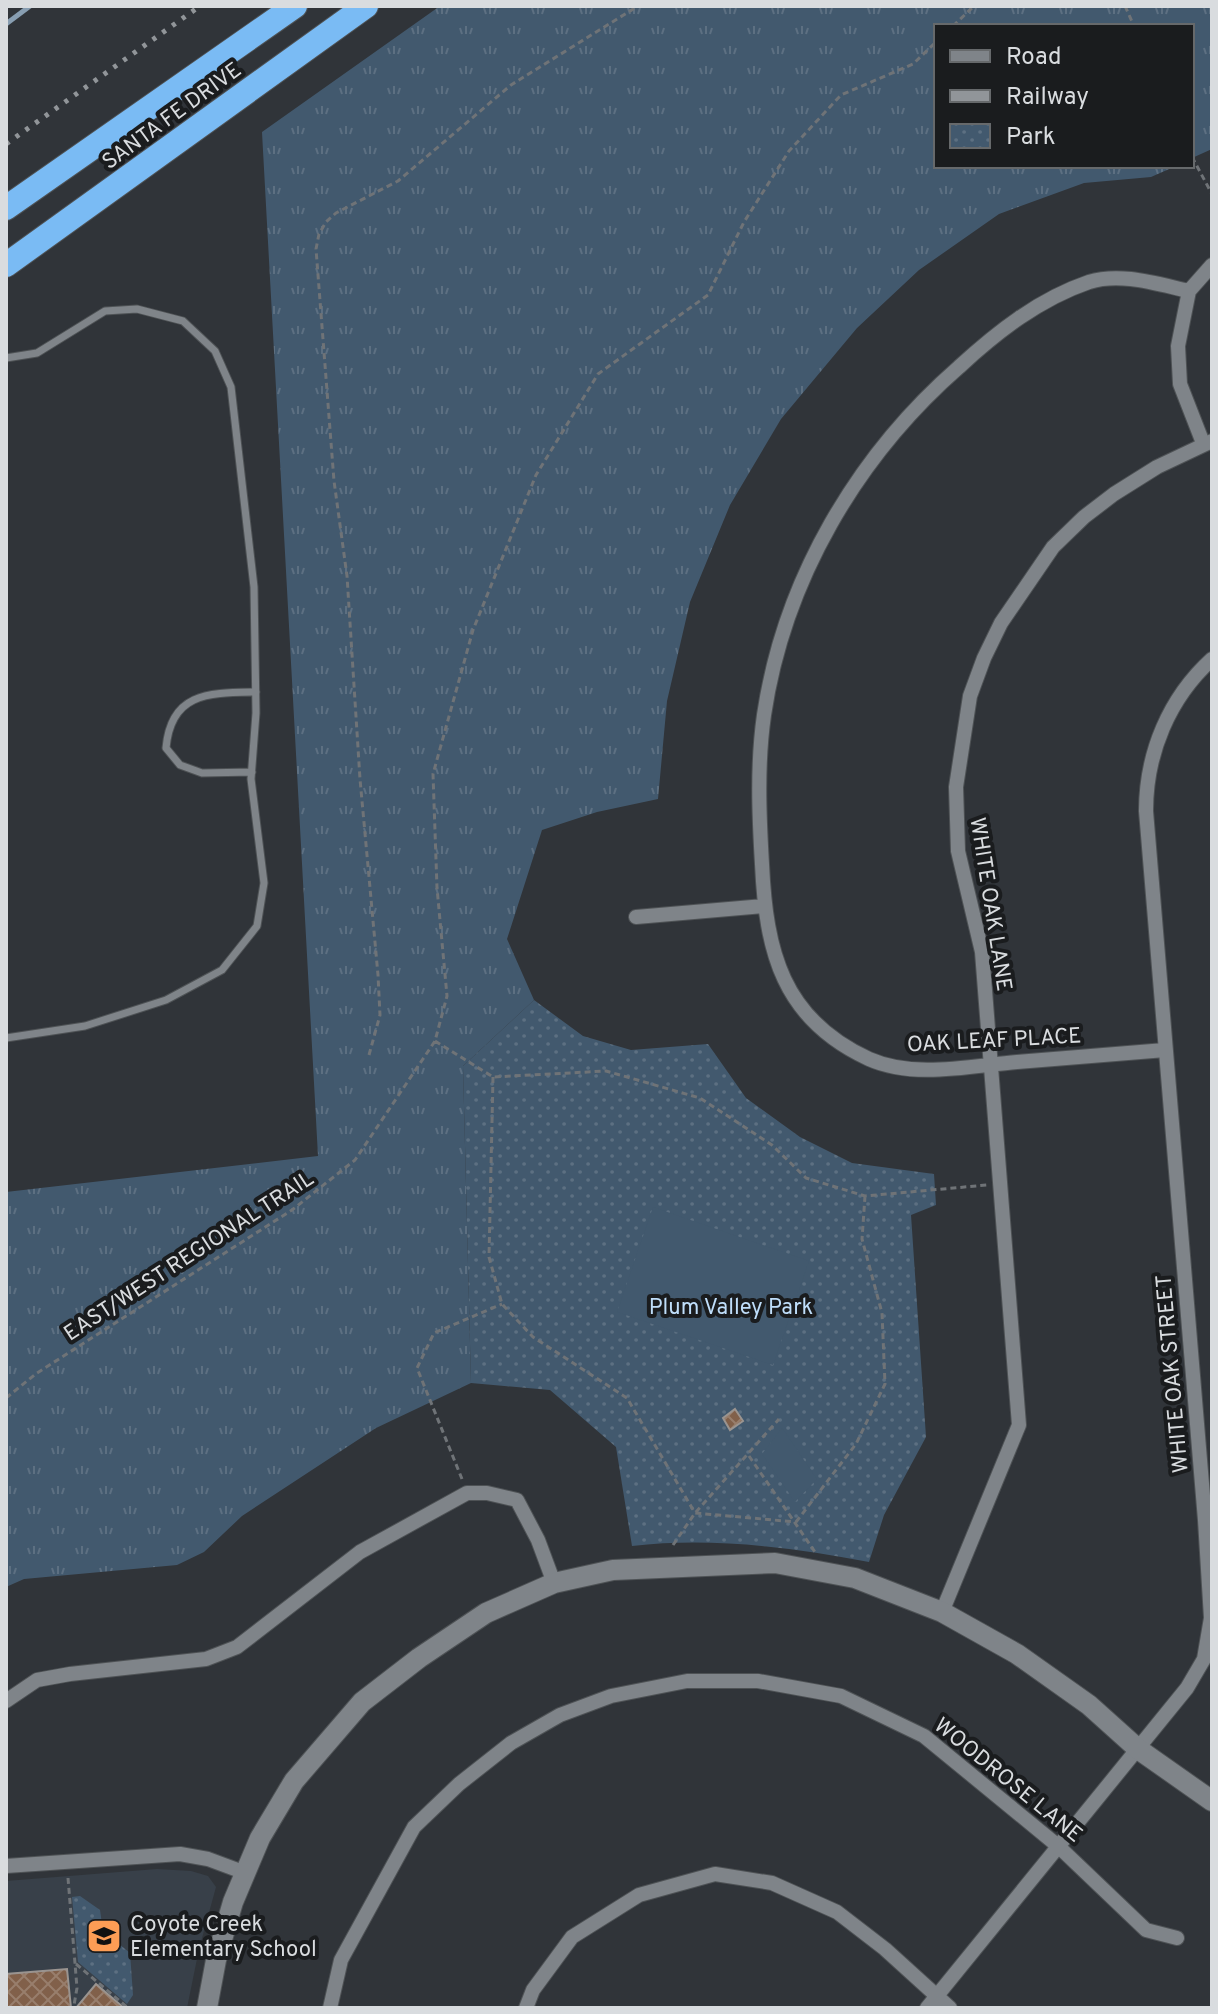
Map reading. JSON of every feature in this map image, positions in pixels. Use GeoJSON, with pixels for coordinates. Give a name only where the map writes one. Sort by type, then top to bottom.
{"type":"FeatureCollection","features":[{"type":"Feature","properties":{"kind":"highway","name":"SANTA FE DRIVE"},"geometry":{"type":"LineString","coordinates":[[6,208],[295,6]]}},
{"type":"Feature","properties":{"kind":"highway","name":"SANTA FE DRIVE"},"geometry":{"type":"LineString","coordinates":[[6,265],[366,6]]}},
{"type":"Feature","properties":{"kind":"street"},"geometry":{"type":"LineString","coordinates":[[1208,442],[1180,384],[1178,346],[1189,291],[1212,265]]}},
{"type":"Feature","properties":{"kind":"street","name":"OAK LEAF PLACE"},"geometry":{"type":"LineString","coordinates":[[1165,1050],[906,1069],[870,1059],[825,1032],[802,1008],[783,979],[770,943],[764,906],[758,810],[764,715],[774,667],[802,583],[817,547],[866,468],[902,423],[943,380],[984,344],[1028,311],[1091,281],[1132,278],[1189,291]]}},
{"type":"Feature","properties":{"kind":"street","name":"WHITE OAK LANE"},"geometry":{"type":"LineString","coordinates":[[942,1612],[1019,1425],[982,952],[964,882],[956,820],[960,753],[970,696],[1001,623],[1053,547],[1114,494],[1157,467],[1208,442]]}},
{"type":"Feature","properties":{"kind":"street","name":"WHITE OAK STREET"},"geometry":{"type":"LineString","coordinates":[[927,2008],[1208,1660],[1211,1618],[1209,1520],[1165,1050],[1146,790],[1161,731],[1192,678],[1212,659]]}},
{"type":"Feature","properties":{"kind":"street"},"geometry":{"type":"LineString","coordinates":[[636,917],[764,906]]}},
{"type":"Feature","properties":{"kind":"street"},"geometry":{"type":"LineString","coordinates":[[6,1701],[37,1680],[206,1659],[237,1647],[360,1552],[467,1493],[487,1493],[517,1500],[538,1540],[554,1583]]}},
{"type":"Feature","properties":{"kind":"street"},"geometry":{"type":"LineString","coordinates":[[207,2008],[221,1940],[243,1872],[260,1838],[294,1781],[362,1702],[419,1658],[486,1613],[554,1583],[613,1570],[775,1563],[855,1578],[942,1612],[1017,1654],[1089,1705],[1138,1749],[1212,1801]]}},
{"type":"Feature","properties":{"kind":"street","name":"WOODROSE LANE"},"geometry":{"type":"LineString","coordinates":[[330,2008],[341,1960],[414,1827],[459,1784],[511,1743],[560,1715],[611,1696],[687,1681],[758,1681],[841,1696],[924,1736],[1058,1846],[1146,1930],[1177,1938]]}},
{"type":"Feature","properties":{"kind":"street"},"geometry":{"type":"LineString","coordinates":[[6,1866],[180,1854],[217,1861],[243,1872]]}},
{"type":"Feature","properties":{"kind":"street"},"geometry":{"type":"LineString","coordinates":[[526,2008],[533,1990],[572,1937],[639,1895],[715,1874],[772,1883],[837,1912],[950,2008]]}},
{"type":"Feature","properties":{"kind":"lane"},"geometry":{"type":"LineString","coordinates":[[6,358],[37,353],[105,311],[137,309],[183,321],[215,351],[231,387],[254,587],[256,692],[252,772],[264,883],[257,926],[222,970],[166,1000],[98,1022],[6,1038]]}},
{"type":"Feature","properties":{"kind":"lane"},"geometry":{"type":"LineString","coordinates":[[252,772],[202,773],[180,765],[166,748],[168,728],[179,709],[210,693],[256,692]]}},
{"type":"Feature","properties":{"kind":"path"},"geometry":{"type":"LineString","coordinates":[[369,1055],[380,1015],[378,975],[360,779],[347,576],[330,433],[316,249],[319,234],[336,213],[398,181],[511,85],[638,6]]}},
{"type":"Feature","properties":{"kind":"path"},"geometry":{"type":"LineString","coordinates":[[955,24],[974,6]]}},
{"type":"Feature","properties":{"kind":"path","name":"EAST/WEST REGIONAL TRAIL"},"geometry":{"type":"LineString","coordinates":[[6,1398],[37,1373],[292,1210],[355,1160],[435,1041],[447,996],[437,888],[433,774],[473,630],[536,475],[598,374],[708,295],[744,222],[789,151],[841,95],[913,64],[934,44]]}},
{"type":"Feature","properties":{"kind":"path"},"geometry":{"type":"LineString","coordinates":[[1194,161],[1212,194]]}},
{"type":"Feature","properties":{"kind":"path"},"geometry":{"type":"LineString","coordinates":[[435,1041],[493,1077],[606,1071],[700,1098],[772,1145],[806,1178],[865,1196],[1000,1184]]}},
{"type":"Feature","properties":{"kind":"path"},"geometry":{"type":"LineString","coordinates":[[493,1077],[489,1257],[502,1304],[533,1337],[627,1398],[695,1513]]}},
{"type":"Feature","properties":{"kind":"path"},"geometry":{"type":"LineString","coordinates":[[796,1522],[856,1444],[885,1384],[882,1313],[862,1239],[865,1196]]}},
{"type":"Feature","properties":{"kind":"path"},"geometry":{"type":"LineString","coordinates":[[467,1493],[417,1368],[434,1333],[502,1304]]}},
{"type":"Feature","properties":{"kind":"path"},"geometry":{"type":"LineString","coordinates":[[673,1545],[695,1513],[779,1419]]}},
{"type":"Feature","properties":{"kind":"path"},"geometry":{"type":"LineString","coordinates":[[748,1455],[817,1555]]}},
{"type":"Feature","properties":{"kind":"path"},"geometry":{"type":"LineString","coordinates":[[695,1513],[796,1522]]}},
{"type":"Feature","properties":{"kind":"path"},"geometry":{"type":"LineString","coordinates":[[68,1875],[77,1988],[74,2005]]}},
{"type":"Feature","properties":{"kind":"path"},"geometry":{"type":"LineString","coordinates":[[75,1963],[128,2008]]}},
{"type":"Feature","properties":{"kind":"shaded area","name":"Coyote Creek Elementary School"},"geometry":{"type":"Polygon","coordinates":[[[157,1869],[191,1871],[208,1876],[216,1887],[187,2008],[6,2008],[6,1881],[157,1869]]]}},
{"type":"Feature","properties":{"kind":"green space"},"geometry":{"type":"Polygon","coordinates":[[[440,6],[1212,6],[1212,149],[1194,157],[1194,24],[934,24],[934,168],[1171,168],[1151,177],[1084,183],[999,214],[919,270],[857,328],[781,419],[730,505],[690,602],[667,701],[658,799],[597,812],[542,830],[507,939],[534,1000],[463,1066],[471,1383],[376,1428],[242,1516],[204,1552],[177,1565],[24,1579],[6,1587],[6,1192],[318,1156],[262,132],[440,6]]]}},
{"type":"Feature","properties":{"kind":"green space","name":"Plum Valley Park"},"geometry":{"type":"Polygon","coordinates":[[[534,1000],[583,1036],[631,1050],[708,1044],[746,1098],[800,1137],[852,1163],[934,1174],[936,1205],[911,1215],[926,1437],[884,1515],[869,1562],[751,1545],[661,1543],[632,1546],[616,1447],[550,1390],[471,1383],[463,1066],[534,1000]]]}},
{"type":"Feature","properties":{"kind":"green space"},"geometry":{"type":"Polygon","coordinates":[[[653,1207],[809,1261],[773,1365],[617,1312],[653,1207]]]}},
{"type":"Feature","properties":{"kind":"green space"},"geometry":{"type":"Polygon","coordinates":[[[782,1428],[817,1479],[795,1502],[762,1454],[782,1428]]]}},
{"type":"Feature","properties":{"kind":"green space"},"geometry":{"type":"Polygon","coordinates":[[[80,1896],[100,1910],[103,1931],[130,1953],[133,1995],[127,2004],[78,1962],[72,1897],[80,1896]]]}},
{"type":"Feature","properties":{"kind":"building"},"geometry":{"type":"Polygon","coordinates":[[[735,1409],[743,1421],[730,1430],[723,1418],[735,1409]]]}},
{"type":"Feature","properties":{"kind":"building"},"geometry":{"type":"Polygon","coordinates":[[[67,1969],[71,2008],[6,2008],[6,1974],[67,1969]]]}},
{"type":"Feature","properties":{"kind":"building"},"geometry":{"type":"Polygon","coordinates":[[[96,1984],[124,2008],[76,2008],[96,1984]]]}},
{"type":"Feature","properties":{"kind":"waterway"},"geometry":{"type":"LineString","coordinates":[[6,24],[30,6]]}},
{"type":"Feature","properties":{"kind":"railway"},"geometry":{"type":"LineString","coordinates":[[6,144],[200,6]]}},
{"type":"Feature","properties":{"kind":"place","name":"Coyote Creek Elementary School"},"geometry":{"type":"Point","coordinates":[104,1936]}}]}
